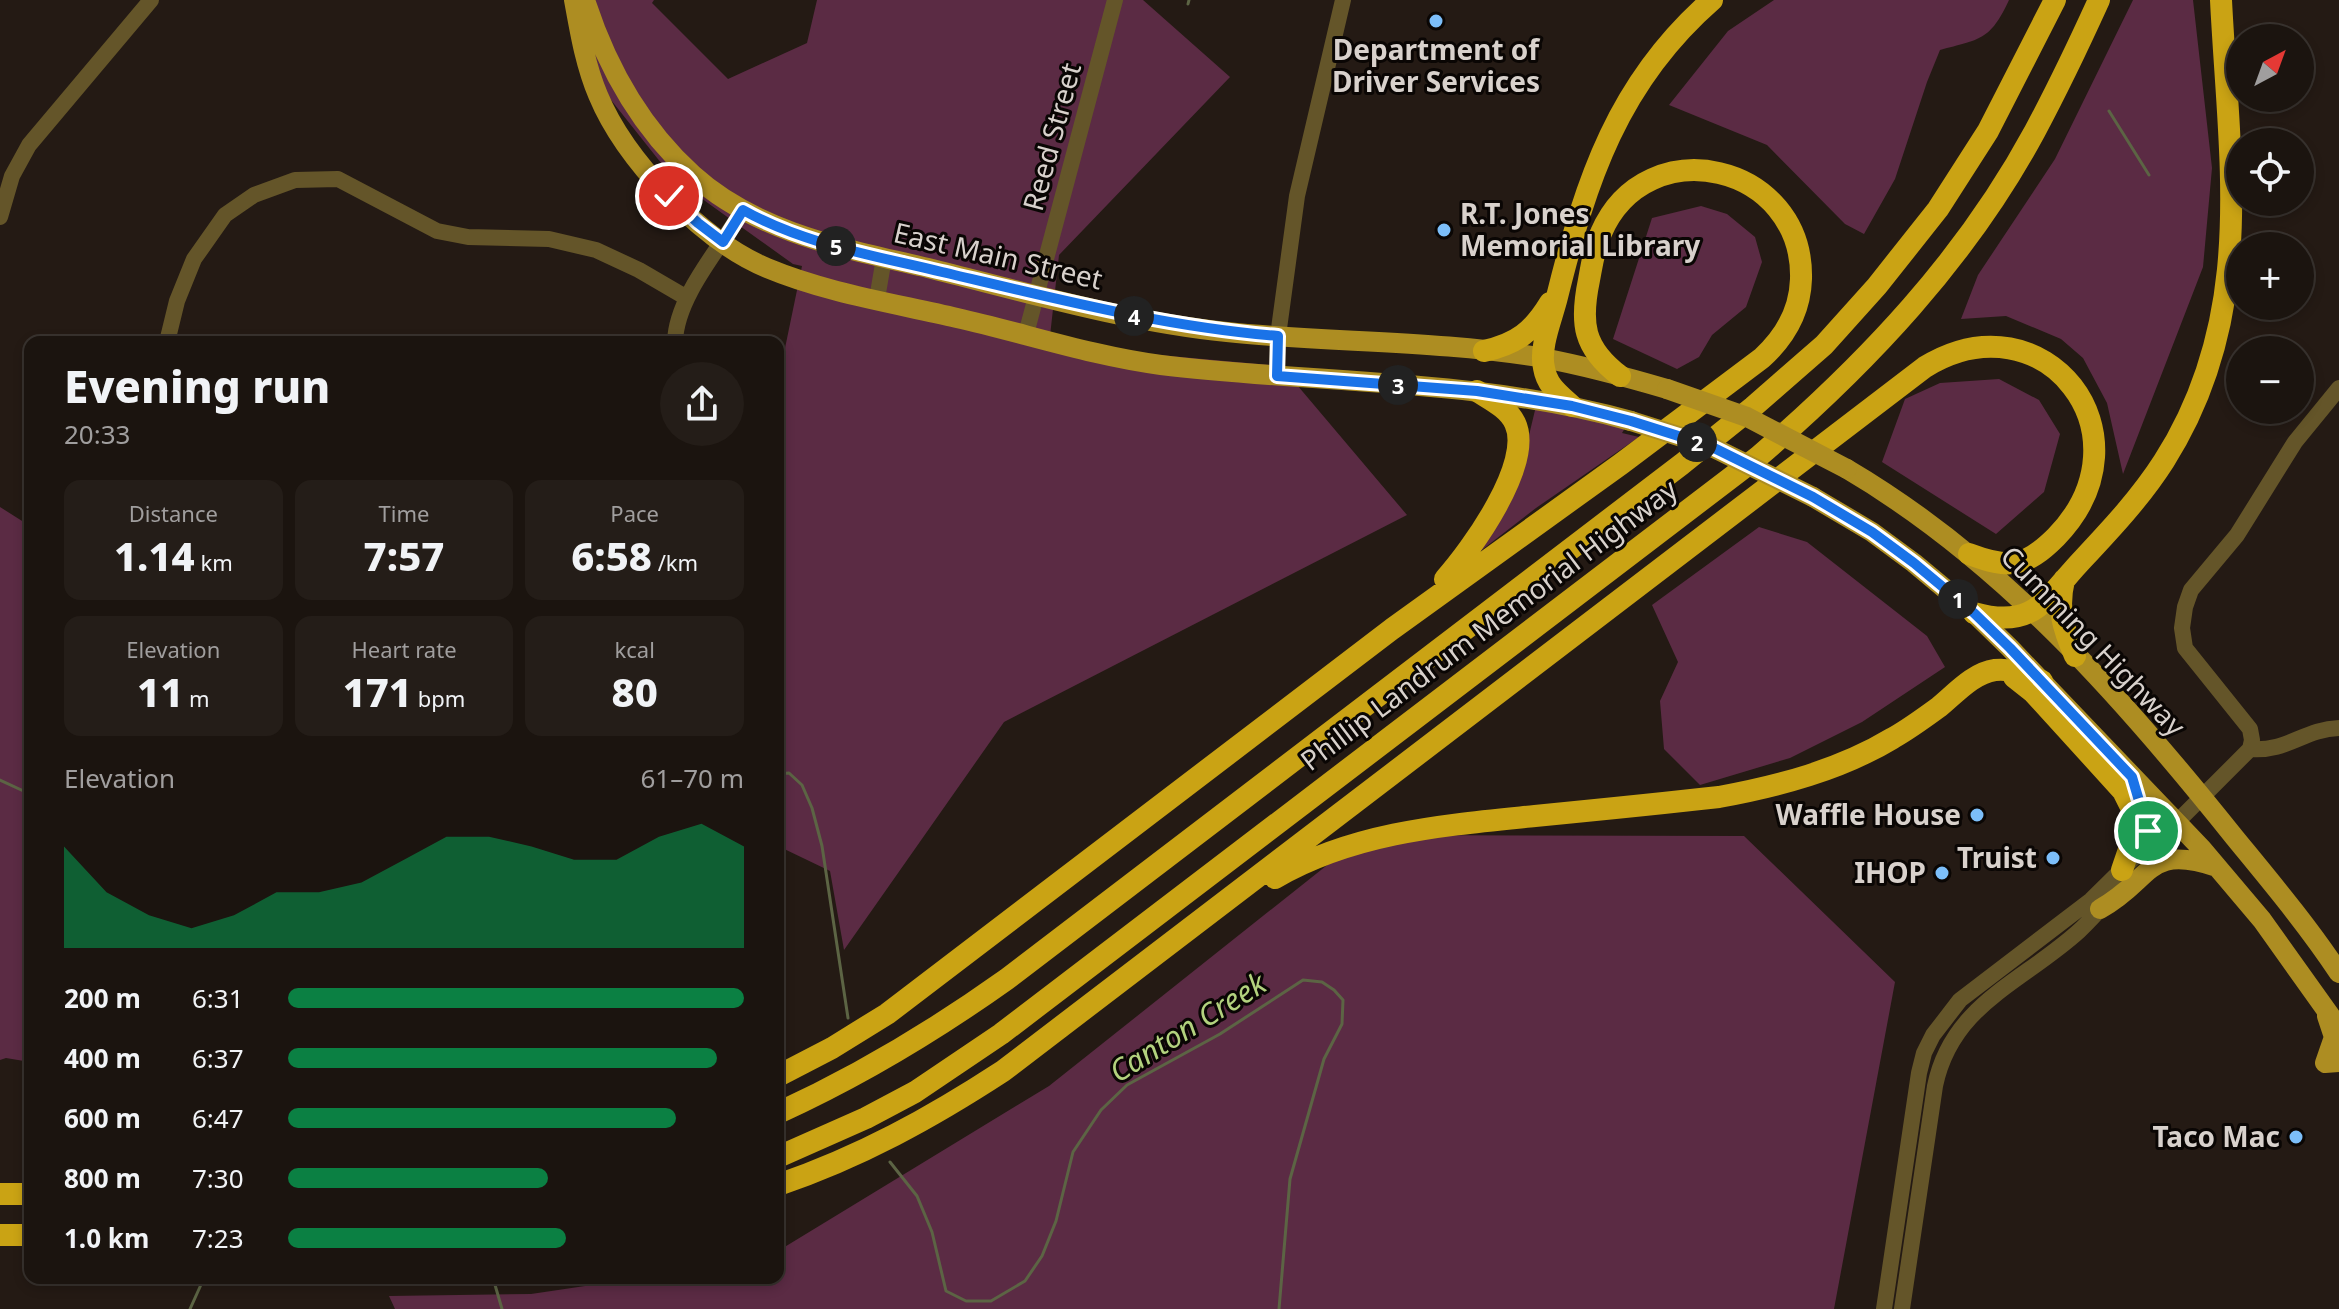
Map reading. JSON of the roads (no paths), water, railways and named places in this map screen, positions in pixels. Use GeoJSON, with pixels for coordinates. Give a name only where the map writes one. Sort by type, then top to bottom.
{"type":"FeatureCollection","features":[{"type":"Feature","properties":{"kind":"highway"},"geometry":{"type":"LineString","coordinates":[[1572,406],[1551,387],[1543,358],[1581,203],[1611,132],[1641,80],[1712,0]]}},
{"type":"Feature","properties":{"kind":"highway","name":"Phillip Landrum Memorial Highway"},"geometry":{"type":"LineString","coordinates":[[784,1110],[904,1049],[1007,979],[1682,464],[1792,374],[1853,314],[1938,209],[1988,131],[2055,0]]}},
{"type":"Feature","properties":{"kind":"highway","name":"Phillip Landrum Memorial Highway"},"geometry":{"type":"LineString","coordinates":[[784,1154],[915,1092],[1001,1034],[1648,542],[1758,457],[1814,409],[1859,366],[1917,301],[1976,225],[2035,132],[2099,0]]}},
{"type":"Feature","properties":{"kind":"highway"},"geometry":{"type":"LineString","coordinates":[[1974,613],[2007,620],[2033,612],[2137,500],[2166,459],[2193,406],[2218,336],[2229,282],[2232,223],[2221,0]]}},
{"type":"Feature","properties":{"kind":"highway"},"geometry":{"type":"LineString","coordinates":[[784,1073],[887,1014],[1392,629],[1751,367],[1782,338],[1799,300],[1800,257],[1790,225],[1771,199],[1757,188],[1727,174],[1692,170],[1659,176],[1636,189],[1619,205],[1600,235],[1583,314],[1586,332],[1596,353],[1620,376]]}},
{"type":"Feature","properties":{"kind":"highway"},"geometry":{"type":"LineString","coordinates":[[1484,351],[1524,337],[1538,321],[1560,285]]}},
{"type":"Feature","properties":{"kind":"highway"},"geometry":{"type":"LineString","coordinates":[[784,1183],[897,1136],[1003,1071],[1925,367],[1960,350],[1980,346],[2014,349],[2055,369],[2086,408],[2095,441],[2092,481],[2085,498],[2066,526],[2029,559],[2006,565],[1969,554]]}},
{"type":"Feature","properties":{"kind":"highway"},"geometry":{"type":"LineString","coordinates":[[1392,629],[1459,564],[1484,529],[1506,484],[1518,448],[1517,429],[1509,414],[1477,391]]}},
{"type":"Feature","properties":{"kind":"highway"},"geometry":{"type":"LineString","coordinates":[[2065,578],[2060,602],[2061,621],[2075,656]]}},
{"type":"Feature","properties":{"kind":"highway"},"geometry":{"type":"LineString","coordinates":[[1201,921],[1295,867],[1365,840],[1456,824],[1719,797],[1756,790],[1853,758],[1891,740],[1968,684],[1993,670],[2010,670],[2042,681]]}},
{"type":"Feature","properties":{"kind":"highway"},"geometry":{"type":"LineString","coordinates":[[1935,710],[1947,708],[1990,678],[2009,675],[2021,680],[2123,791],[2135,815],[2136,829],[2122,870]]}},
{"type":"Feature","properties":{"kind":"highway"},"geometry":{"type":"LineString","coordinates":[[0,1194],[24,1194]]}},
{"type":"Feature","properties":{"kind":"highway"},"geometry":{"type":"LineString","coordinates":[[0,1235],[24,1235]]}},
{"type":"Feature","properties":{"kind":"main road"},"geometry":{"type":"LineString","coordinates":[[574,0],[588,67],[599,97],[623,142],[642,168],[698,223],[749,260],[768,269],[835,291],[1071,347],[1158,364],[1477,391],[1572,406],[1710,446],[1813,497],[1895,549],[1974,613],[2042,681],[2218,867],[2262,920],[2339,1028]]}},
{"type":"Feature","properties":{"kind":"main road","name":"East Main Street"},"geometry":{"type":"LineString","coordinates":[[585,0],[601,43],[639,113],[662,143],[694,176],[761,220],[841,247],[1118,313],[1223,332],[1543,358],[1667,389],[1747,417]]}},
{"type":"Feature","properties":{"kind":"main road","name":"Cumming Highway"},"geometry":{"type":"LineString","coordinates":[[1747,417],[1847,469],[1902,504],[1969,554],[2033,612],[2202,796],[2339,973]]}},
{"type":"Feature","properties":{"kind":"main road"},"geometry":{"type":"LineString","coordinates":[[2132,777],[2144,810],[2148,831],[2146,847]]}},
{"type":"Feature","properties":{"kind":"main road"},"geometry":{"type":"LineString","coordinates":[[2100,909],[2117,900],[2157,863],[2174,857],[2218,867]]}},
{"type":"Feature","properties":{"kind":"main road"},"geometry":{"type":"LineString","coordinates":[[2313,990],[2332,1026],[2334,1037],[2325,1063],[2339,1062]]}},
{"type":"Feature","properties":{"kind":"street"},"geometry":{"type":"LineString","coordinates":[[0,217],[12,176],[29,145],[151,0]]}},
{"type":"Feature","properties":{"kind":"street","name":"Reed Street"},"geometry":{"type":"LineString","coordinates":[[1026,334],[1115,0]]}},
{"type":"Feature","properties":{"kind":"street"},"geometry":{"type":"LineString","coordinates":[[1277,376],[1278,336],[1297,196],[1343,0]]}},
{"type":"Feature","properties":{"kind":"street"},"geometry":{"type":"LineString","coordinates":[[168,336],[177,301],[194,259],[225,215],[254,195],[295,180],[338,179],[437,231],[468,237],[549,239],[596,250],[687,298]]}},
{"type":"Feature","properties":{"kind":"street"},"geometry":{"type":"LineString","coordinates":[[676,336],[679,315],[687,298],[743,210]]}},
{"type":"Feature","properties":{"kind":"street"},"geometry":{"type":"LineString","coordinates":[[877,299],[884,258]]}},
{"type":"Feature","properties":{"kind":"street"},"geometry":{"type":"LineString","coordinates":[[1884,1309],[1919,1073],[1933,1035],[1960,1000],[2075,914],[2158,834],[2176,823],[2250,749],[2250,729],[2185,648],[2182,628],[2185,607],[2191,590],[2237,535],[2295,442],[2339,388]]}},
{"type":"Feature","properties":{"kind":"street"},"geometry":{"type":"LineString","coordinates":[[2250,749],[2282,747],[2314,732],[2339,728]]}},
{"type":"Feature","properties":{"kind":"street"},"geometry":{"type":"LineString","coordinates":[[1902,1309],[1935,1086],[1950,1042],[1970,1015],[2079,931],[2168,838],[2176,823]]}},
{"type":"Feature","properties":{"kind":"waterway"},"geometry":{"type":"LineString","coordinates":[[1188,4],[1189,0]]}},
{"type":"Feature","properties":{"kind":"waterway"},"geometry":{"type":"LineString","coordinates":[[2109,111],[2149,175]]}},
{"type":"Feature","properties":{"kind":"waterway","name":"Canton Creek"},"geometry":{"type":"LineString","coordinates":[[784,773],[789,773],[802,785],[822,846],[848,1018]]}},
{"type":"Feature","properties":{"kind":"waterway","name":"Canton Creek"},"geometry":{"type":"LineString","coordinates":[[0,780],[24,791]]}},
{"type":"Feature","properties":{"kind":"waterway","name":"Canton Creek"},"geometry":{"type":"LineString","coordinates":[[890,1162],[917,1196],[932,1232],[946,1291],[966,1301],[991,1301],[1025,1281],[1042,1256],[1056,1221],[1073,1152],[1101,1110],[1127,1085],[1220,1034],[1303,980],[1322,982],[1343,1000],[1342,1024],[1324,1059],[1290,1179],[1279,1309]]}},
{"type":"Feature","properties":{"kind":"waterway"},"geometry":{"type":"LineString","coordinates":[[190,1309],[201,1284]]}},
{"type":"Feature","properties":{"kind":"waterway"},"geometry":{"type":"LineString","coordinates":[[495,1284],[502,1309]]}},
{"type":"Feature","properties":{"kind":"place","name":"Department of Driver Services"},"geometry":{"type":"Point","coordinates":[1436,21]}},
{"type":"Feature","properties":{"kind":"place","name":"R.T. Jones Memorial Library"},"geometry":{"type":"Point","coordinates":[1444,230]}},
{"type":"Feature","properties":{"kind":"place","name":"Waffle House"},"geometry":{"type":"Point","coordinates":[1977,815]}},
{"type":"Feature","properties":{"kind":"place","name":"Truist"},"geometry":{"type":"Point","coordinates":[2053,858]}},
{"type":"Feature","properties":{"kind":"place","name":"IHOP"},"geometry":{"type":"Point","coordinates":[1942,873]}},
{"type":"Feature","properties":{"kind":"place","name":"Taco Mac"},"geometry":{"type":"Point","coordinates":[2296,1137]}}]}
